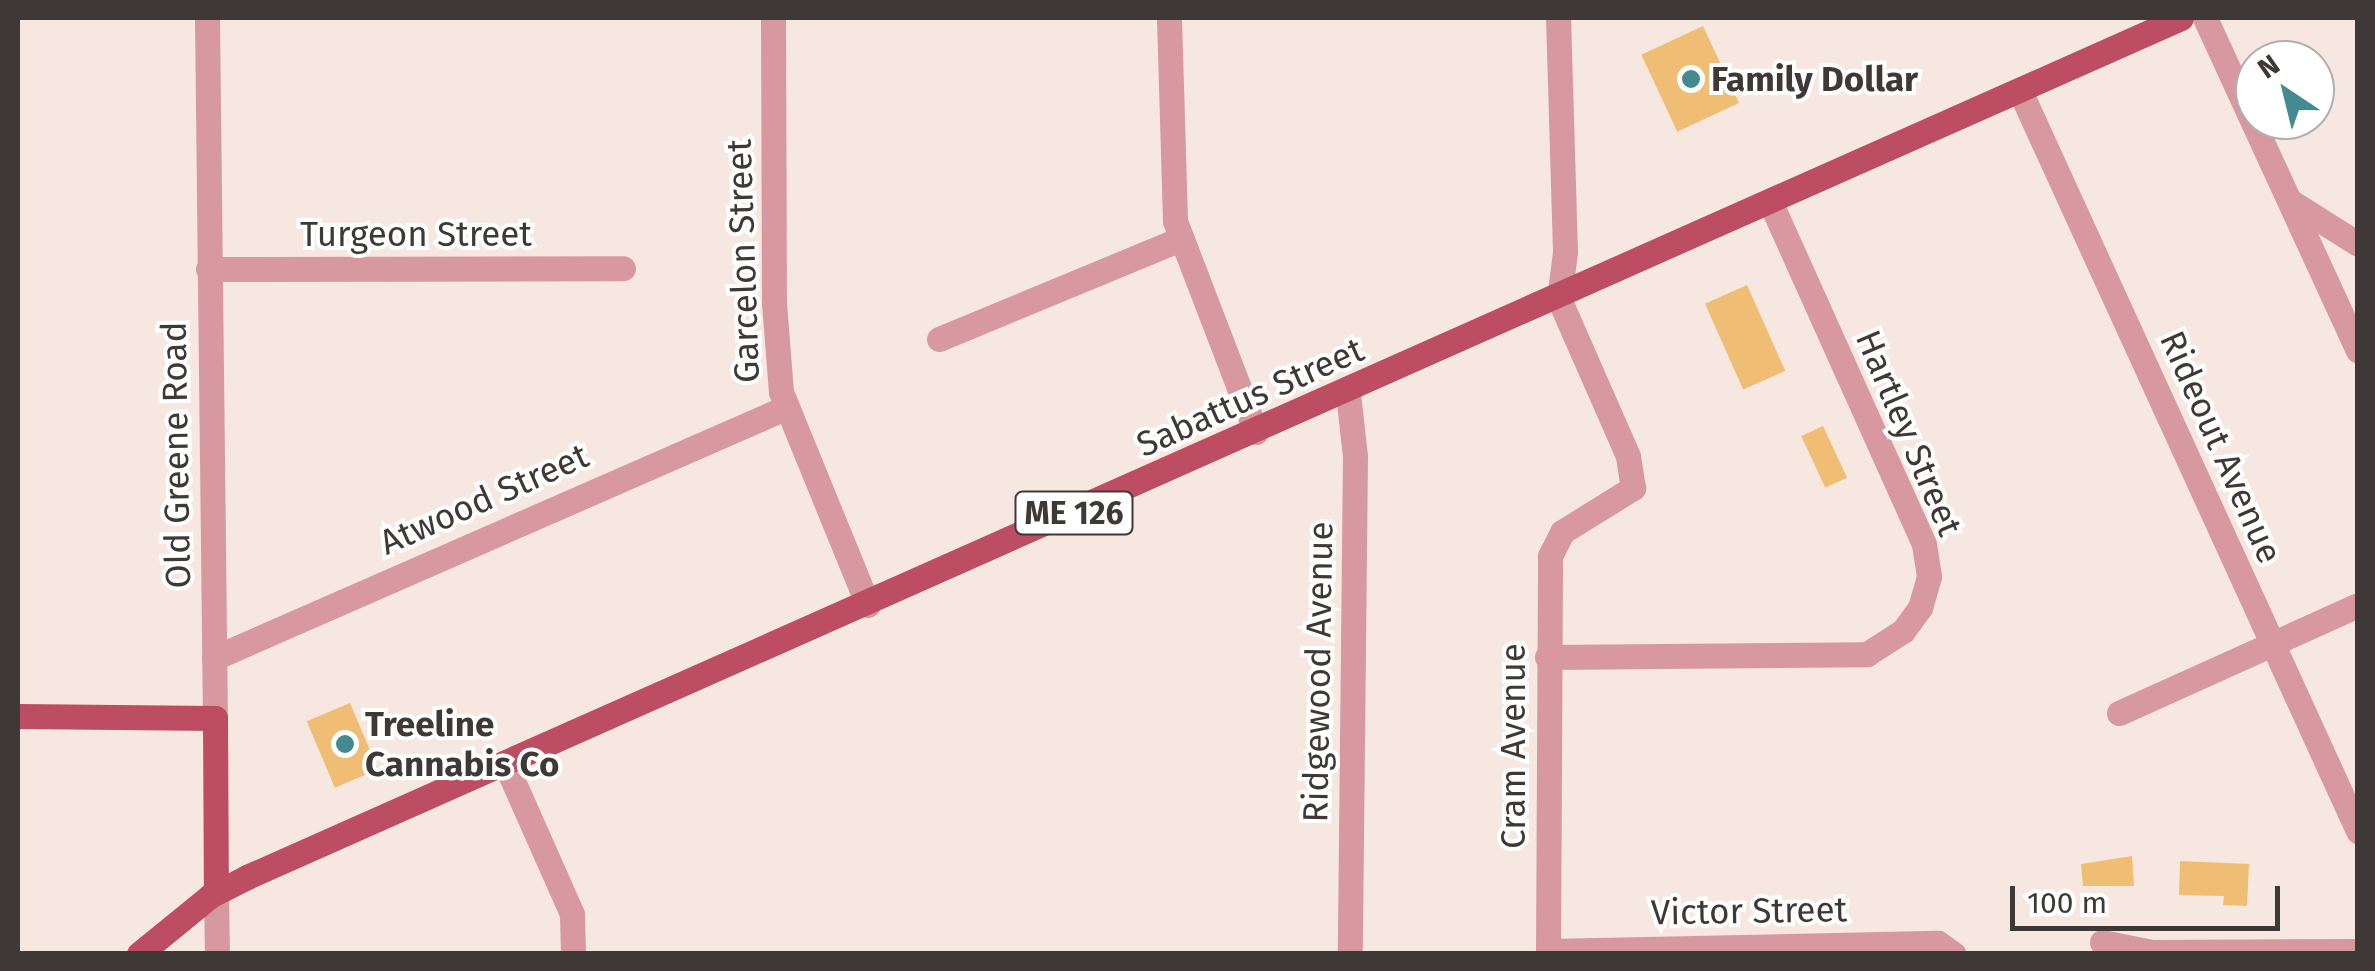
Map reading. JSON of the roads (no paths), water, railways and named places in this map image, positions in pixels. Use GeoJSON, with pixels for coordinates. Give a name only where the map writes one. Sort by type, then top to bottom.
{"type":"FeatureCollection","features":[{"type":"Feature","properties":{"kind":"main road","name":"Sabattus Street"},"geometry":{"type":"LineString","coordinates":[[139,954],[216,892],[1559,300],[2181,18]]}},
{"type":"Feature","properties":{"kind":"main road"},"geometry":{"type":"LineString","coordinates":[[18,716],[215,718]]}},
{"type":"Feature","properties":{"kind":"main road","name":"Old Greene Road"},"geometry":{"type":"LineString","coordinates":[[215,718],[216,892]]}},
{"type":"Feature","properties":{"kind":"street","name":"Old Greene Road"},"geometry":{"type":"LineString","coordinates":[[207,18],[215,718]]}},
{"type":"Feature","properties":{"kind":"street","name":"Garcelon Street"},"geometry":{"type":"LineString","coordinates":[[774,18],[774,304],[785,408],[868,605]]}},
{"type":"Feature","properties":{"kind":"street"},"geometry":{"type":"LineString","coordinates":[[1170,18],[1178,240],[1256,432]]}},
{"type":"Feature","properties":{"kind":"street"},"geometry":{"type":"LineString","coordinates":[[1558,18],[1565,252],[1559,300]]}},
{"type":"Feature","properties":{"kind":"street"},"geometry":{"type":"LineString","coordinates":[[2205,18],[2358,351]]}},
{"type":"Feature","properties":{"kind":"street","name":"Rideout Avenue"},"geometry":{"type":"LineString","coordinates":[[2020,92],[2358,831]]}},
{"type":"Feature","properties":{"kind":"street"},"geometry":{"type":"LineString","coordinates":[[2290,201],[2358,244]]}},
{"type":"Feature","properties":{"kind":"street","name":"Hartley Street"},"geometry":{"type":"LineString","coordinates":[[1547,657],[1868,654],[1916,616],[1929,576],[1924,544],[1771,204]]}},
{"type":"Feature","properties":{"kind":"street"},"geometry":{"type":"LineString","coordinates":[[939,339],[1178,240]]}},
{"type":"Feature","properties":{"kind":"street","name":"Turgeon Street"},"geometry":{"type":"LineString","coordinates":[[208,270],[623,268]]}},
{"type":"Feature","properties":{"kind":"street","name":"Cram Avenue"},"geometry":{"type":"LineString","coordinates":[[1548,952],[1547,582],[1557,539],[1633,488],[1628,456],[1559,300]]}},
{"type":"Feature","properties":{"kind":"street","name":"Ridgewood Avenue"},"geometry":{"type":"LineString","coordinates":[[1348,393],[1355,456],[1350,954]]}},
{"type":"Feature","properties":{"kind":"street","name":"Atwood Street"},"geometry":{"type":"LineString","coordinates":[[214,658],[785,408]]}},
{"type":"Feature","properties":{"kind":"street"},"geometry":{"type":"LineString","coordinates":[[2119,713],[2358,605]]}},
{"type":"Feature","properties":{"kind":"street"},"geometry":{"type":"LineString","coordinates":[[506,765],[574,944]]}},
{"type":"Feature","properties":{"kind":"street"},"geometry":{"type":"LineString","coordinates":[[216,892],[217,954]]}},
{"type":"Feature","properties":{"kind":"street"},"geometry":{"type":"LineString","coordinates":[[2102,942],[2152,952],[2358,951]]}},
{"type":"Feature","properties":{"kind":"street","name":"Victor Street"},"geometry":{"type":"LineString","coordinates":[[1548,952],[1952,951]]}},
{"type":"Feature","properties":{"kind":"place","name":"Family Dollar"},"geometry":{"type":"Point","coordinates":[1691,79]}},
{"type":"Feature","properties":{"kind":"place","name":"Treeline Cannabis Co"},"geometry":{"type":"Point","coordinates":[345,744]}}]}
